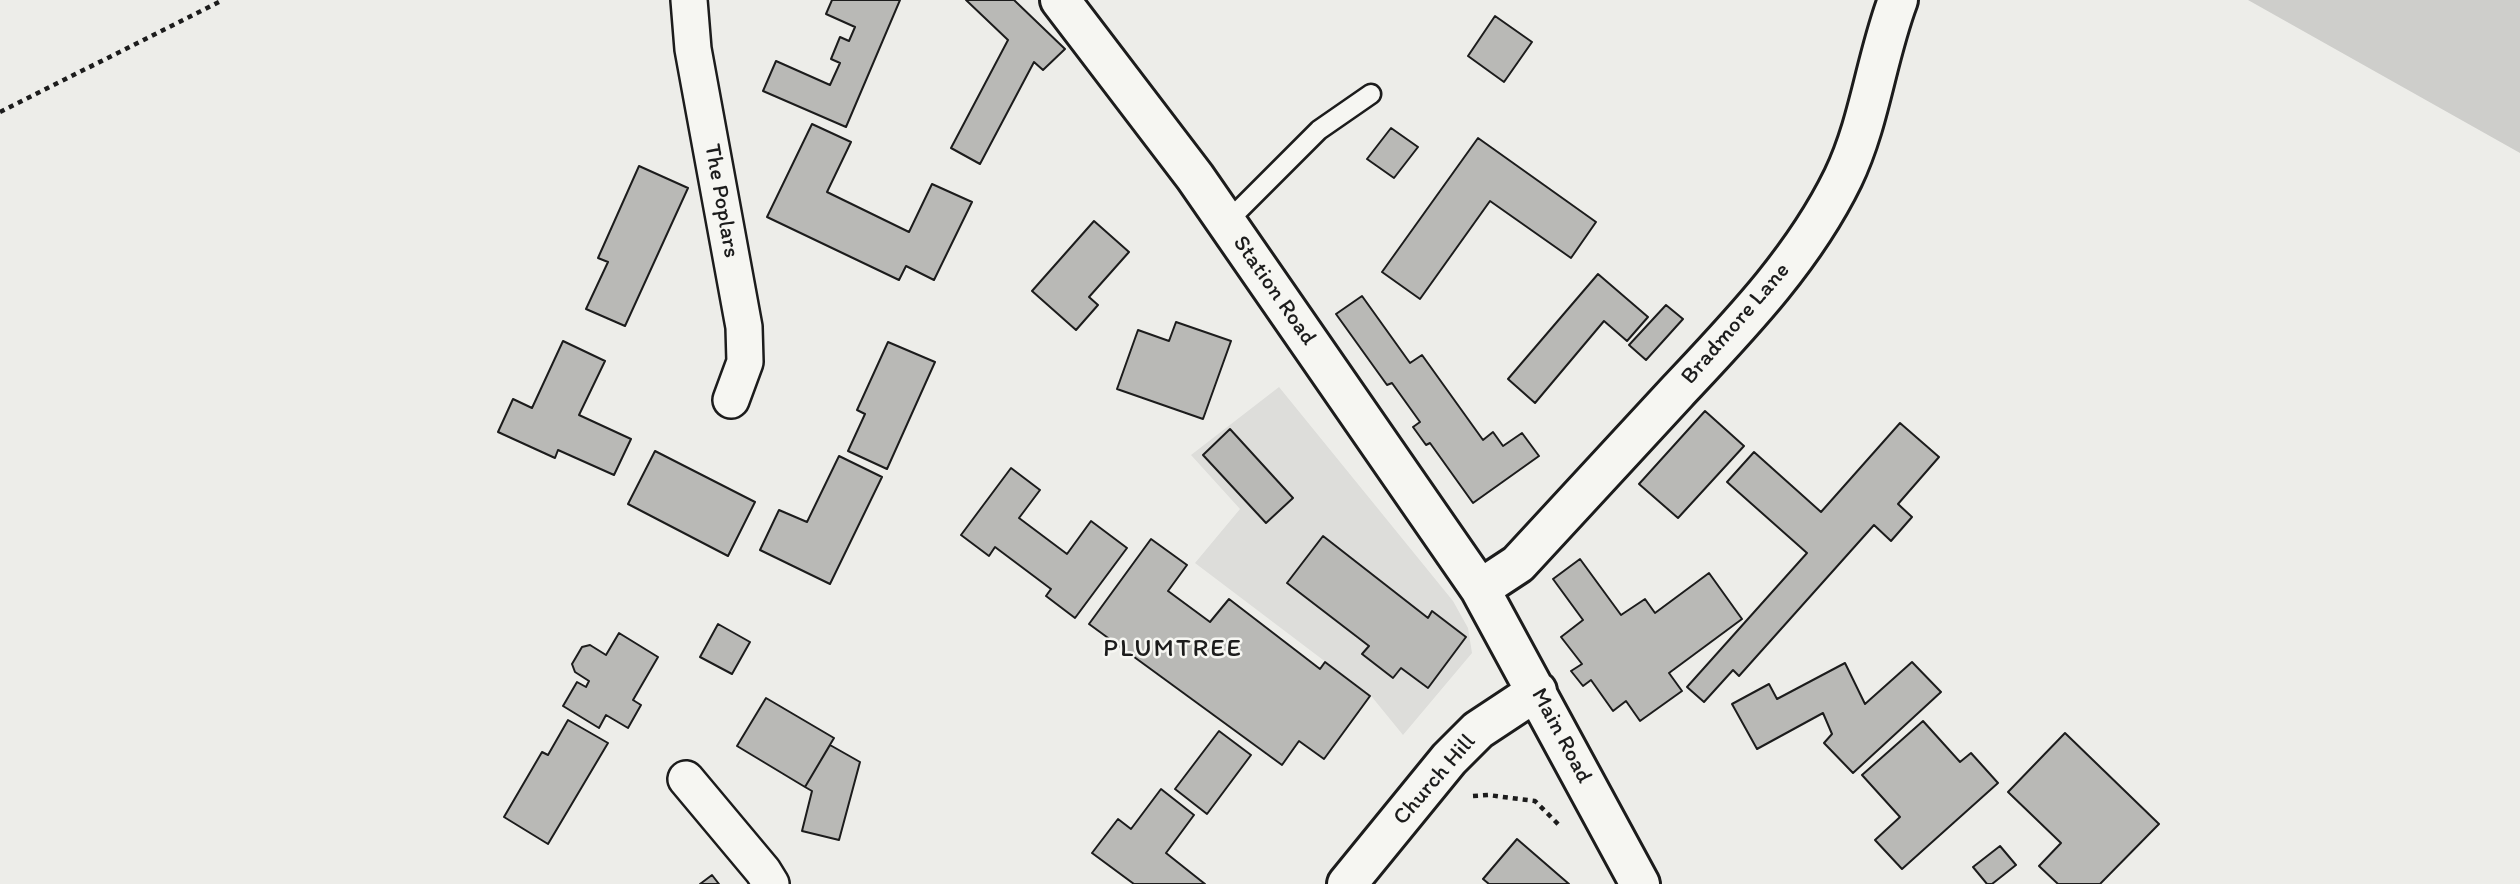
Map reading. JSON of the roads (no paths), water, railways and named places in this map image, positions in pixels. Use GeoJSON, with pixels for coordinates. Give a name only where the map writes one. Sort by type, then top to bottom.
{"type":"FeatureCollection","features":[{"type":"Feature","properties":{"kind":"street","name":"The Poplars"},"geometry":{"type":"LineString","coordinates":[[689,0],[693,49],[744,327],[745,362],[732,400]]}},
{"type":"Feature","properties":{"kind":"street","name":"Station Road"},"geometry":{"type":"LineString","coordinates":[[1060,0],[1195,177],[1480,589]]}},
{"type":"Feature","properties":{"kind":"street","name":"Bradmore Lane"},"geometry":{"type":"LineString","coordinates":[[1480,589],[1518,564],[1751,313],[1820,222],[1844,176],[1860,136],[1884,37],[1898,0]]}},
{"type":"Feature","properties":{"kind":"street","name":"Main Road"},"geometry":{"type":"LineString","coordinates":[[1480,589],[1640,884]]}},
{"type":"Feature","properties":{"kind":"street","name":"Church Hill"},"geometry":{"type":"LineString","coordinates":[[1347,884],[1449,759],[1478,730],[1537,691]]}},
{"type":"Feature","properties":{"kind":"street"},"geometry":{"type":"LineString","coordinates":[[686,779],[771,884]]}},
{"type":"Feature","properties":{"kind":"lane"},"geometry":{"type":"LineString","coordinates":[[1227,223],[1319,130],[1371,94]]}},
{"type":"Feature","properties":{"kind":"district","name":"PLUMTREE"},"geometry":{"type":"Point","coordinates":[1173,649]}}]}
